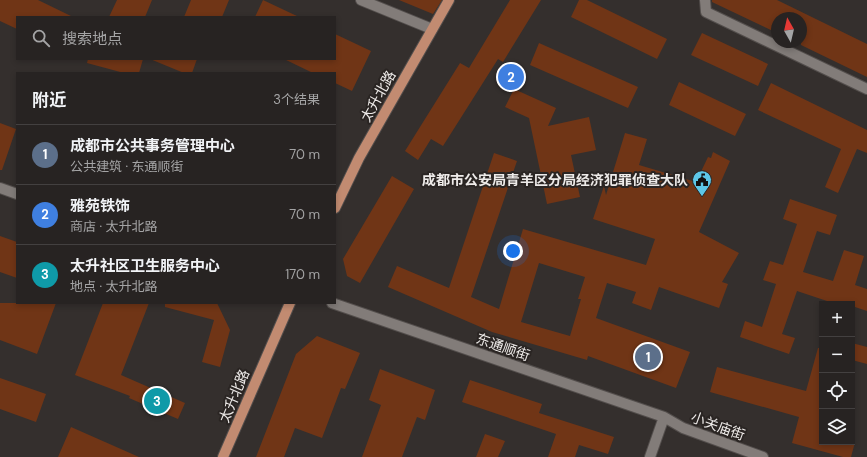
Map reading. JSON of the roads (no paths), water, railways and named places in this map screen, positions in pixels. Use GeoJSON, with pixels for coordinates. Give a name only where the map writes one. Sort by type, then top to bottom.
{"type":"FeatureCollection","features":[{"type":"Feature","properties":{"kind":"main road","name":"太升北路"},"geometry":{"type":"LineString","coordinates":[[336,206],[359,158],[449,0]]}},
{"type":"Feature","properties":{"kind":"main road","name":"太升北路"},"geometry":{"type":"LineString","coordinates":[[223,457],[290,304]]}},
{"type":"Feature","properties":{"kind":"street"},"geometry":{"type":"LineString","coordinates":[[361,0],[432,28]]}},
{"type":"Feature","properties":{"kind":"street"},"geometry":{"type":"LineString","coordinates":[[705,0],[706,12],[867,89]]}},
{"type":"Feature","properties":{"kind":"street"},"geometry":{"type":"LineString","coordinates":[[0,188],[16,194]]}},
{"type":"Feature","properties":{"kind":"street","name":"东通顺街"},"geometry":{"type":"LineString","coordinates":[[335,304],[664,417]]}},
{"type":"Feature","properties":{"kind":"street"},"geometry":{"type":"LineString","coordinates":[[650,457],[664,417]]}},
{"type":"Feature","properties":{"kind":"street","name":"小关庙街"},"geometry":{"type":"LineString","coordinates":[[664,417],[683,428],[763,457]]}},
{"type":"Feature","properties":{"kind":"place","name":"雅苑铁饰"},"geometry":{"type":"Point","coordinates":[511,77]}},
{"type":"Feature","properties":{"kind":"place","name":"成都市公安局青羊区分局经济犯罪侦查大队"},"geometry":{"type":"Point","coordinates":[702,197]}},
{"type":"Feature","properties":{"kind":"place","name":"成都市公共事务管理中心"},"geometry":{"type":"Point","coordinates":[648,357]}},
{"type":"Feature","properties":{"kind":"place","name":"太升社区卫生服务中心"},"geometry":{"type":"Point","coordinates":[157,401]}}]}
